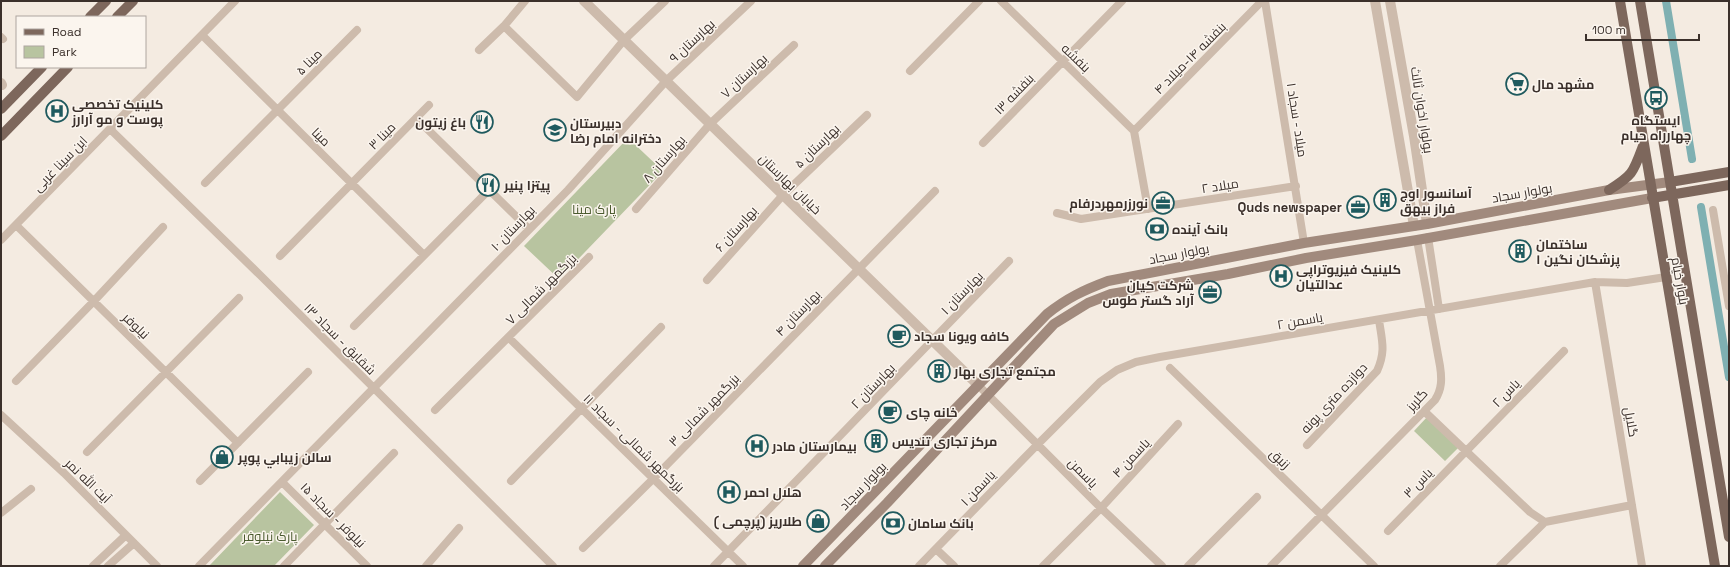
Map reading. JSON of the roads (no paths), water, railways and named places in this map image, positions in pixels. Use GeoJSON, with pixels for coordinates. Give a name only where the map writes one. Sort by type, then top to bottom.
{"type":"FeatureCollection","features":[{"type":"Feature","properties":{"kind":"main road"},"geometry":{"type":"LineString","coordinates":[[91,16],[106,1]]}},
{"type":"Feature","properties":{"kind":"main road"},"geometry":{"type":"LineString","coordinates":[[118,16],[133,1]]}},
{"type":"Feature","properties":{"kind":"main road","name":"بلوار خیام"},"geometry":{"type":"LineString","coordinates":[[1620,1],[1644,145],[1649,185],[1666,276],[1714,566]]}},
{"type":"Feature","properties":{"kind":"main road","name":"بلوار خیام"},"geometry":{"type":"LineString","coordinates":[[1640,1],[1729,536]]}},
{"type":"Feature","properties":{"kind":"main road"},"geometry":{"type":"LineString","coordinates":[[1,109],[41,68]]}},
{"type":"Feature","properties":{"kind":"main road"},"geometry":{"type":"LineString","coordinates":[[1,136],[67,68]]}},
{"type":"Feature","properties":{"kind":"main road"},"geometry":{"type":"LineString","coordinates":[[1609,190],[1629,177],[1637,164],[1644,145]]}},
{"type":"Feature","properties":{"kind":"main road"},"geometry":{"type":"LineString","coordinates":[[1670,182],[1729,172]]}},
{"type":"Feature","properties":{"kind":"main road","name":"بولوار سجاد"},"geometry":{"type":"LineString","coordinates":[[803,566],[1047,314],[1064,300],[1083,290],[1108,281],[1304,243],[1427,224],[1609,190],[1670,182]]}},
{"type":"Feature","properties":{"kind":"main road"},"geometry":{"type":"LineString","coordinates":[[1652,198],[1673,196],[1729,185]]}},
{"type":"Feature","properties":{"kind":"main road","name":"بولوار سجاد"},"geometry":{"type":"LineString","coordinates":[[825,566],[1054,324],[1088,303],[1111,294],[1228,274],[1306,258],[1652,198]]}},
{"type":"Feature","properties":{"kind":"main road"},"geometry":{"type":"LineString","coordinates":[[1427,224],[1428,238]]}},
{"type":"Feature","properties":{"kind":"main road"},"geometry":{"type":"LineString","coordinates":[[1414,226],[1416,240]]}},
{"type":"Feature","properties":{"kind":"main road"},"geometry":{"type":"LineString","coordinates":[[1696,456],[1699,450],[1705,448],[1711,449],[1715,454]]}},
{"type":"Feature","properties":{"kind":"street","name":"ابن سینا غربی"},"geometry":{"type":"LineString","coordinates":[[1,240],[17,226],[235,1]]}},
{"type":"Feature","properties":{"kind":"street"},"geometry":{"type":"LineString","coordinates":[[479,50],[504,26],[525,1]]}},
{"type":"Feature","properties":{"kind":"street","name":"خیابان بهارستان"},"geometry":{"type":"LineString","coordinates":[[584,1],[978,385]]}},
{"type":"Feature","properties":{"kind":"street"},"geometry":{"type":"LineString","coordinates":[[504,26],[577,96],[624,40],[666,1]]}},
{"type":"Feature","properties":{"kind":"street","name":"بهارستان ۹"},"geometry":{"type":"LineString","coordinates":[[666,81],[751,1]]}},
{"type":"Feature","properties":{"kind":"street"},"geometry":{"type":"LineString","coordinates":[[910,71],[979,1]]}},
{"type":"Feature","properties":{"kind":"street","name":"بنفشه"},"geometry":{"type":"LineString","coordinates":[[1001,1],[1134,131]]}},
{"type":"Feature","properties":{"kind":"street","name":"بنفشه ۱۳"},"geometry":{"type":"LineString","coordinates":[[983,143],[1122,1]]}},
{"type":"Feature","properties":{"kind":"street","name":"بنفشه ۱۴-میلاد ۴"},"geometry":{"type":"LineString","coordinates":[[1134,131],[1262,1]]}},
{"type":"Feature","properties":{"kind":"street","name":"میلاد - سجاد ۱"},"geometry":{"type":"LineString","coordinates":[[1265,1],[1304,243]]}},
{"type":"Feature","properties":{"kind":"street"},"geometry":{"type":"LineString","coordinates":[[1375,1],[1414,226]]}},
{"type":"Feature","properties":{"kind":"street","name":"بولوار اخوان ثالث"},"geometry":{"type":"LineString","coordinates":[[1390,1],[1414,136],[1427,224]]}},
{"type":"Feature","properties":{"kind":"street","name":"مینا ۵"},"geometry":{"type":"LineString","coordinates":[[205,183],[357,30]]}},
{"type":"Feature","properties":{"kind":"street","name":"مینا"},"geometry":{"type":"LineString","coordinates":[[202,35],[424,255]]}},
{"type":"Feature","properties":{"kind":"street","name":"بهارستان ۷"},"geometry":{"type":"LineString","coordinates":[[710,124],[794,45]]}},
{"type":"Feature","properties":{"kind":"street","name":"بهارستان ۱۰"},"geometry":{"type":"LineString","coordinates":[[199,566],[568,190],[666,81]]}},
{"type":"Feature","properties":{"kind":"street","name":"مینا ۳"},"geometry":{"type":"LineString","coordinates":[[280,256],[429,105]]}},
{"type":"Feature","properties":{"kind":"street","name":"بهارستان ۵"},"geometry":{"type":"LineString","coordinates":[[783,195],[867,115]]}},
{"type":"Feature","properties":{"kind":"street"},"geometry":{"type":"LineString","coordinates":[[416,118],[529,230]]}},
{"type":"Feature","properties":{"kind":"street","name":"بهارستان ۸"},"geometry":{"type":"LineString","coordinates":[[636,209],[710,124]]}},
{"type":"Feature","properties":{"kind":"street","name":"شقایق - سجاد ۱۳"},"geometry":{"type":"LineString","coordinates":[[110,129],[553,566]]}},
{"type":"Feature","properties":{"kind":"street"},"geometry":{"type":"LineString","coordinates":[[1134,131],[1148,209]]}},
{"type":"Feature","properties":{"kind":"street","name":"میلاد ۲"},"geometry":{"type":"LineString","coordinates":[[1057,213],[1081,219],[1296,186]]}},
{"type":"Feature","properties":{"kind":"street"},"geometry":{"type":"LineString","coordinates":[[354,326],[489,190]]}},
{"type":"Feature","properties":{"kind":"street","name":"بهارستان ۴"},"geometry":{"type":"LineString","coordinates":[[755,374],[935,191]]}},
{"type":"Feature","properties":{"kind":"street","name":"بهارستان ۶"},"geometry":{"type":"LineString","coordinates":[[707,280],[783,195]]}},
{"type":"Feature","properties":{"kind":"street"},"geometry":{"type":"LineString","coordinates":[[1713,210],[1729,306]]}},
{"type":"Feature","properties":{"kind":"street","name":"نیلوفر"},"geometry":{"type":"LineString","coordinates":[[17,226],[238,443]]}},
{"type":"Feature","properties":{"kind":"street"},"geometry":{"type":"LineString","coordinates":[[16,381],[94,301],[163,226]]}},
{"type":"Feature","properties":{"kind":"street"},"geometry":{"type":"LineString","coordinates":[[1428,238],[1439,309]]}},
{"type":"Feature","properties":{"kind":"street","name":"گلریز"},"geometry":{"type":"LineString","coordinates":[[1271,566],[1435,400],[1441,386],[1440,366],[1416,240]]}},
{"type":"Feature","properties":{"kind":"street","name":"بزرگمهر شمالی ۷"},"geometry":{"type":"LineString","coordinates":[[435,410],[589,257]]}},
{"type":"Feature","properties":{"kind":"street","name":"بهارستان ۱"},"geometry":{"type":"LineString","coordinates":[[933,341],[1009,261]]}},
{"type":"Feature","properties":{"kind":"street","name":"یاسمن ۲"},"geometry":{"type":"LineString","coordinates":[[1038,444],[1100,382],[1117,370],[1136,362],[1595,282],[1627,283],[1666,276]]}},
{"type":"Feature","properties":{"kind":"street","name":"گلایل"},"geometry":{"type":"LineString","coordinates":[[1595,282],[1642,566]]}},
{"type":"Feature","properties":{"kind":"street"},"geometry":{"type":"LineString","coordinates":[[88,452],[239,298]]}},
{"type":"Feature","properties":{"kind":"street","name":"دوازده متری پونه"},"geometry":{"type":"LineString","coordinates":[[1307,445],[1377,371],[1382,359],[1383,348],[1379,320]]}},
{"type":"Feature","properties":{"kind":"street"},"geometry":{"type":"LineString","coordinates":[[511,481],[661,327]]}},
{"type":"Feature","properties":{"kind":"street","name":"بزرگمهر شمالی - سجاد ۱۱"},"geometry":{"type":"LineString","coordinates":[[509,338],[742,566]]}},
{"type":"Feature","properties":{"kind":"street","name":"بهارستان ۲"},"geometry":{"type":"LineString","coordinates":[[714,566],[933,341]]}},
{"type":"Feature","properties":{"kind":"street","name":"یاس ۲"},"geometry":{"type":"LineString","coordinates":[[1466,451],[1564,351]]}},
{"type":"Feature","properties":{"kind":"street","name":"زنبق"},"geometry":{"type":"LineString","coordinates":[[1170,368],[1374,566]]}},
{"type":"Feature","properties":{"kind":"street"},"geometry":{"type":"LineString","coordinates":[[200,481],[308,372]]}},
{"type":"Feature","properties":{"kind":"street","name":"بزرگمهر شمالی ۳"},"geometry":{"type":"LineString","coordinates":[[583,548],[755,374]]}},
{"type":"Feature","properties":{"kind":"street","name":"یاسمن"},"geometry":{"type":"LineString","coordinates":[[978,385],[1101,508],[1162,566]]}},
{"type":"Feature","properties":{"kind":"street"},"geometry":{"type":"LineString","coordinates":[[1424,411],[1530,512],[1545,522]]}},
{"type":"Feature","properties":{"kind":"street","name":"آیت الله نمر"},"geometry":{"type":"LineString","coordinates":[[1,415],[158,566]]}},
{"type":"Feature","properties":{"kind":"street","name":"یاسمن ۴"},"geometry":{"type":"LineString","coordinates":[[1044,566],[1101,508],[1178,424]]}},
{"type":"Feature","properties":{"kind":"street","name":"یاسمن ۱"},"geometry":{"type":"LineString","coordinates":[[919,566],[1038,444]]}},
{"type":"Feature","properties":{"kind":"street","name":"یاس ۳"},"geometry":{"type":"LineString","coordinates":[[1388,531],[1466,451]]}},
{"type":"Feature","properties":{"kind":"street"},"geometry":{"type":"LineString","coordinates":[[285,565],[394,453]]}},
{"type":"Feature","properties":{"kind":"street","name":"نیلوفر - سجاد ۱۵"},"geometry":{"type":"LineString","coordinates":[[282,482],[367,566]]}},
{"type":"Feature","properties":{"kind":"street"},"geometry":{"type":"LineString","coordinates":[[1,513],[31,490]]}},
{"type":"Feature","properties":{"kind":"street"},"geometry":{"type":"LineString","coordinates":[[1188,566],[1257,497]]}},
{"type":"Feature","properties":{"kind":"street"},"geometry":{"type":"LineString","coordinates":[[1500,566],[1545,522],[1632,505]]}},
{"type":"Feature","properties":{"kind":"street"},"geometry":{"type":"LineString","coordinates":[[426,566],[459,528]]}},
{"type":"Feature","properties":{"kind":"street"},"geometry":{"type":"LineString","coordinates":[[93,566],[126,535]]}},
{"type":"Feature","properties":{"kind":"street"},"geometry":{"type":"LineString","coordinates":[[108,566],[134,543]]}},
{"type":"Feature","properties":{"kind":"street"},"geometry":{"type":"LineString","coordinates":[[936,549],[954,566]]}},
{"type":"Feature","properties":{"kind":"waterway"},"geometry":{"type":"LineString","coordinates":[[1666,1],[1692,159]]}},
{"type":"Feature","properties":{"kind":"waterway"},"geometry":{"type":"LineString","coordinates":[[1701,207],[1729,377]]}},
{"type":"Feature","properties":{"kind":"place","name":"مشهد مال"},"geometry":{"type":"Point","coordinates":[1517,84]}},
{"type":"Feature","properties":{"kind":"place","name":"ایستگاه چهارراه حیام"},"geometry":{"type":"Point","coordinates":[1656,98]}},
{"type":"Feature","properties":{"kind":"place","name":"کلینیک تخصصی پوست و مو آرارز"},"geometry":{"type":"Point","coordinates":[57,111]}},
{"type":"Feature","properties":{"kind":"place","name":"باغ زیتون"},"geometry":{"type":"Point","coordinates":[482,122]}},
{"type":"Feature","properties":{"kind":"place","name":"دبیرستان دخترانه امام رضا"},"geometry":{"type":"Point","coordinates":[555,130]}},
{"type":"Feature","properties":{"kind":"place","name":"پیتزا پنیر"},"geometry":{"type":"Point","coordinates":[488,185]}},
{"type":"Feature","properties":{"kind":"place","name":"آسانسور اوج فراز بیهق"},"geometry":{"type":"Point","coordinates":[1385,200]}},
{"type":"Feature","properties":{"kind":"place","name":"نورزرمهردرفام"},"geometry":{"type":"Point","coordinates":[1163,203]}},
{"type":"Feature","properties":{"kind":"place","name":"Quds newspaper"},"geometry":{"type":"Point","coordinates":[1358,207]}},
{"type":"Feature","properties":{"kind":"place","name":"بانک آینده"},"geometry":{"type":"Point","coordinates":[1157,229]}},
{"type":"Feature","properties":{"kind":"place","name":"ساختمان پزشکان نگین ۱"},"geometry":{"type":"Point","coordinates":[1520,251]}},
{"type":"Feature","properties":{"kind":"place","name":"کلینیک فیزیوتراپی عدالتیان"},"geometry":{"type":"Point","coordinates":[1281,276]}},
{"type":"Feature","properties":{"kind":"place","name":"شرکت کیان آراد گستر طوس"},"geometry":{"type":"Point","coordinates":[1210,292]}},
{"type":"Feature","properties":{"kind":"place","name":"کافه ویونا سجاد"},"geometry":{"type":"Point","coordinates":[899,336]}},
{"type":"Feature","properties":{"kind":"place","name":"مجتمع تجاری بهار"},"geometry":{"type":"Point","coordinates":[939,371]}},
{"type":"Feature","properties":{"kind":"place","name":"خانه چای"},"geometry":{"type":"Point","coordinates":[890,412]}},
{"type":"Feature","properties":{"kind":"place","name":"مرکز تجاری تندیس"},"geometry":{"type":"Point","coordinates":[876,441]}},
{"type":"Feature","properties":{"kind":"place","name":"بیمارستان مادر"},"geometry":{"type":"Point","coordinates":[757,446]}},
{"type":"Feature","properties":{"kind":"place","name":"سالن زيبابي پوپر"},"geometry":{"type":"Point","coordinates":[222,457]}},
{"type":"Feature","properties":{"kind":"place","name":"هلال احمر"},"geometry":{"type":"Point","coordinates":[729,492]}},
{"type":"Feature","properties":{"kind":"place","name":"طلاریز (پرچمی )"},"geometry":{"type":"Point","coordinates":[818,521]}},
{"type":"Feature","properties":{"kind":"place","name":"بانک سامان"},"geometry":{"type":"Point","coordinates":[893,523]}},
{"type":"Feature","properties":{"kind":"park label","name":"پارک مینا"},"geometry":{"type":"Point","coordinates":[594,209]}},
{"type":"Feature","properties":{"kind":"park label","name":"پارک نیلوفر"},"geometry":{"type":"Point","coordinates":[270,536]}}]}
